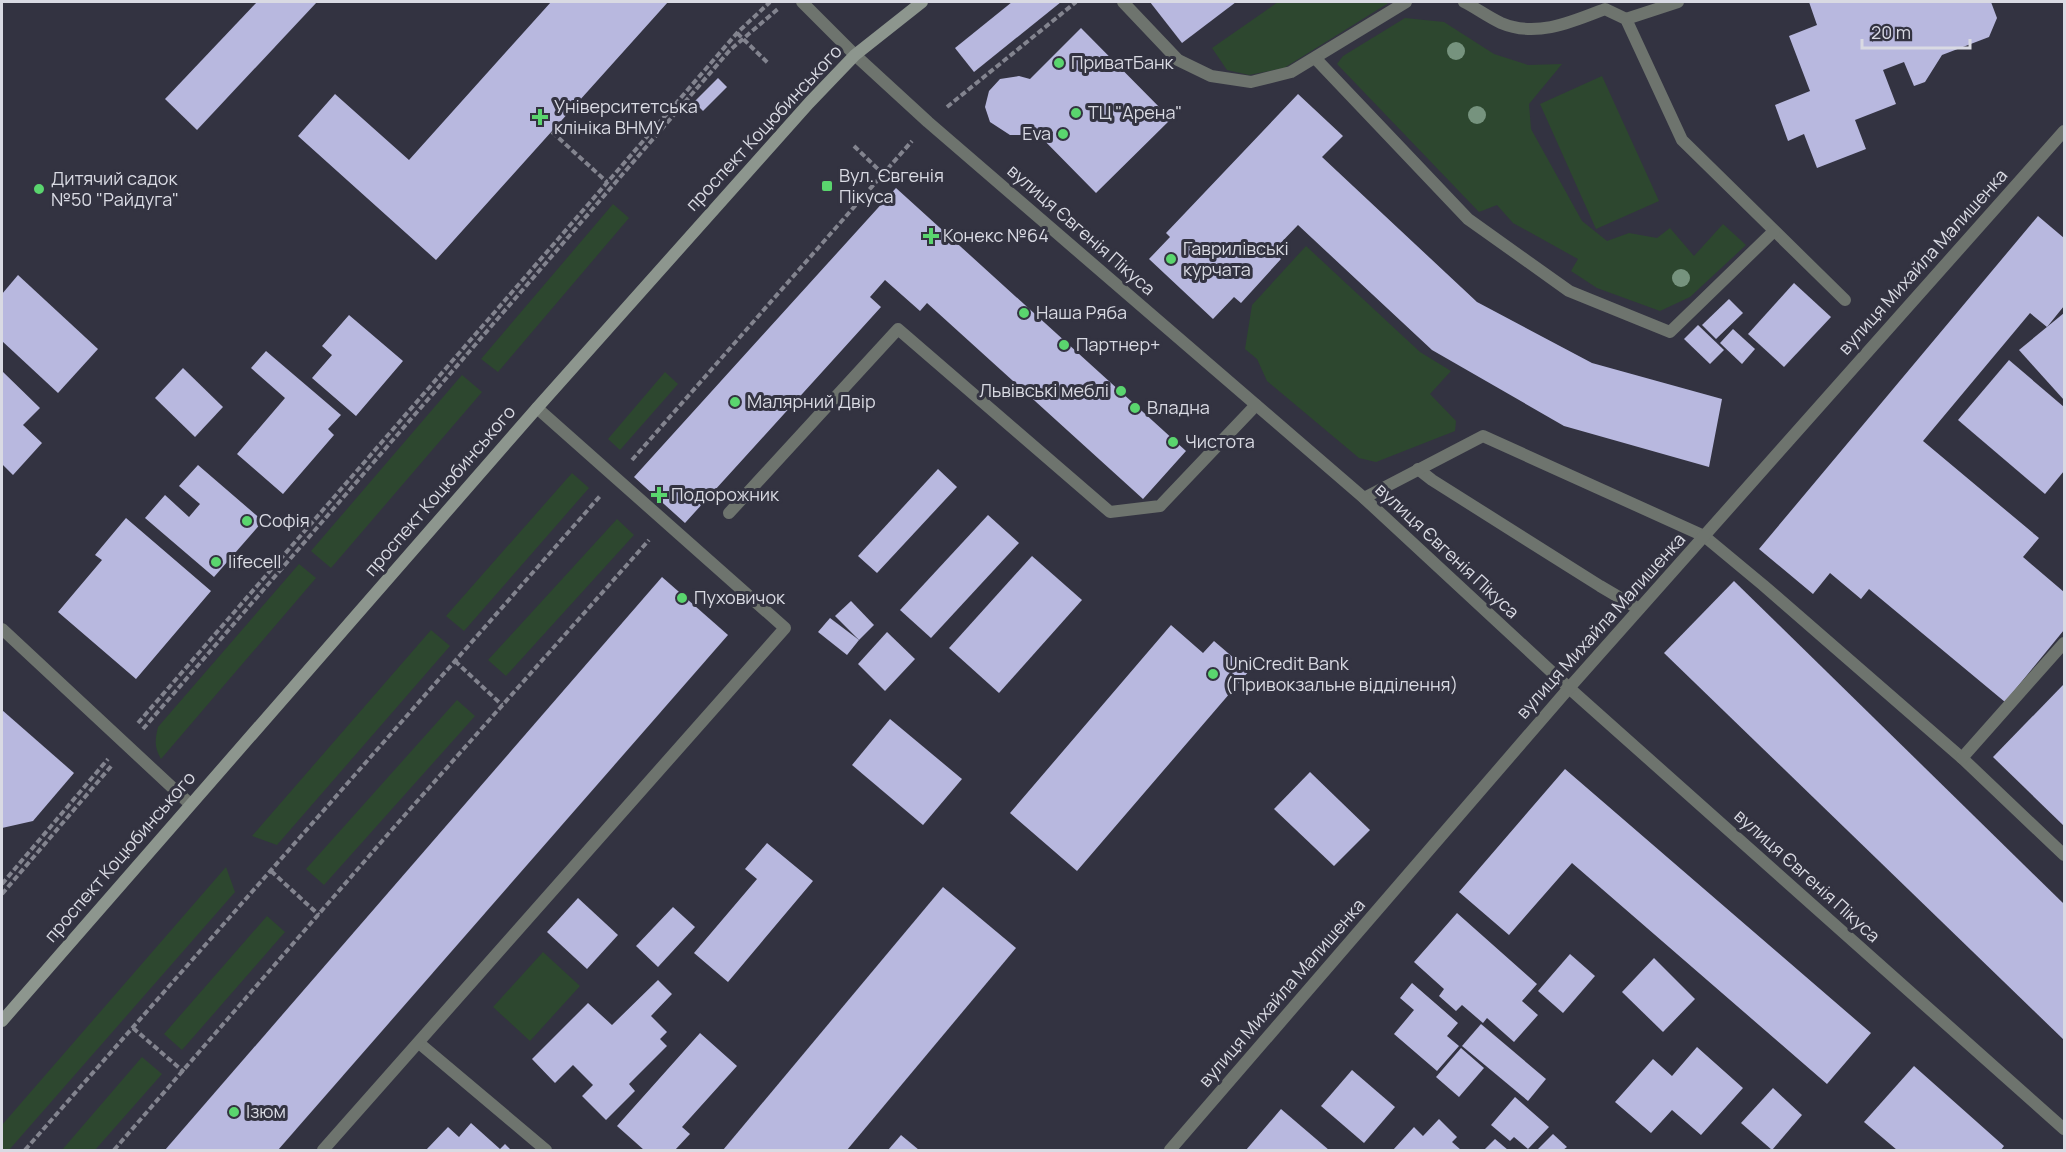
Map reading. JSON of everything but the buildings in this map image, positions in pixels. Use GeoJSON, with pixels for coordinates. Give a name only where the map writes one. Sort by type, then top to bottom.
{"type":"FeatureCollection","features":[{"type":"Feature","properties":{"kind":"main road","name":"проспект Коцюбинського"},"geometry":{"type":"LineString","coordinates":[[2,1021],[537,408],[802,111],[855,55],[922,2]]}},
{"type":"Feature","properties":{"kind":"street","name":"вулиця Євгенія Пікуса"},"geometry":{"type":"LineString","coordinates":[[802,2],[855,55],[928,122],[1364,498],[1569,688],[2064,1129]]}},
{"type":"Feature","properties":{"kind":"street"},"geometry":{"type":"LineString","coordinates":[[1123,2],[1178,60],[1211,76],[1251,82],[1291,72],[1406,2]]}},
{"type":"Feature","properties":{"kind":"street"},"geometry":{"type":"LineString","coordinates":[[1464,2],[1502,23],[1537,30],[1576,21],[1605,9],[1626,19],[1682,140],[1845,300]]}},
{"type":"Feature","properties":{"kind":"street"},"geometry":{"type":"LineString","coordinates":[[1626,19],[1678,2]]}},
{"type":"Feature","properties":{"kind":"street"},"geometry":{"type":"LineString","coordinates":[[1314,58],[1468,219],[1569,291],[1670,332],[1774,231]]}},
{"type":"Feature","properties":{"kind":"street","name":"вулиця Михайла Малишенка"},"geometry":{"type":"LineString","coordinates":[[1170,1150],[1569,688],[2064,131]]}},
{"type":"Feature","properties":{"kind":"street"},"geometry":{"type":"LineString","coordinates":[[729,513],[898,329],[1110,512],[1160,506],[1256,405]]}},
{"type":"Feature","properties":{"kind":"street"},"geometry":{"type":"LineString","coordinates":[[323,1150],[785,628],[537,408]]}},
{"type":"Feature","properties":{"kind":"street"},"geometry":{"type":"LineString","coordinates":[[1364,498],[1483,436],[1704,536],[1772,592],[1962,758],[2064,855]]}},
{"type":"Feature","properties":{"kind":"street"},"geometry":{"type":"LineString","coordinates":[[1418,469],[1580,574],[1639,609]]}},
{"type":"Feature","properties":{"kind":"street"},"geometry":{"type":"LineString","coordinates":[[2,630],[190,804]]}},
{"type":"Feature","properties":{"kind":"street"},"geometry":{"type":"LineString","coordinates":[[1962,758],[2064,643]]}},
{"type":"Feature","properties":{"kind":"street"},"geometry":{"type":"LineString","coordinates":[[419,1043],[546,1150]]}},
{"type":"Feature","properties":{"kind":"path"},"geometry":{"type":"LineString","coordinates":[[2,894],[125,744],[607,182],[737,33],[770,2]]}},
{"type":"Feature","properties":{"kind":"path"},"geometry":{"type":"LineString","coordinates":[[2,884],[730,50],[786,2]]}},
{"type":"Feature","properties":{"kind":"path"},"geometry":{"type":"LineString","coordinates":[[25,1150],[928,122],[1076,2]]}},
{"type":"Feature","properties":{"kind":"path"},"geometry":{"type":"LineString","coordinates":[[737,33],[768,63]]}},
{"type":"Feature","properties":{"kind":"path"},"geometry":{"type":"LineString","coordinates":[[552,132],[607,182]]}},
{"type":"Feature","properties":{"kind":"path"},"geometry":{"type":"LineString","coordinates":[[854,146],[883,174]]}},
{"type":"Feature","properties":{"kind":"path"},"geometry":{"type":"LineString","coordinates":[[114,1150],[502,705],[665,522]]}},
{"type":"Feature","properties":{"kind":"path"},"geometry":{"type":"LineString","coordinates":[[455,662],[502,705]]}},
{"type":"Feature","properties":{"kind":"path"},"geometry":{"type":"LineString","coordinates":[[271,871],[319,915]]}},
{"type":"Feature","properties":{"kind":"path"},"geometry":{"type":"LineString","coordinates":[[133,1028],[184,1072]]}},
{"type":"Feature","properties":{"kind":"green space"},"geometry":{"type":"Polygon","coordinates":[[[1278,2],[1390,2],[1284,68],[1249,75],[1227,70],[1212,48],[1278,2]]]}},
{"type":"Feature","properties":{"kind":"green space"},"geometry":{"type":"Polygon","coordinates":[[[1405,18],[1444,22],[1494,54],[1528,65],[1562,64],[1529,104],[1531,129],[1582,221],[1607,241],[1629,233],[1657,238],[1670,228],[1694,256],[1723,224],[1746,245],[1690,297],[1660,311],[1597,288],[1571,271],[1578,259],[1513,223],[1497,205],[1479,212],[1337,64],[1343,56],[1405,18]]]}},
{"type":"Feature","properties":{"kind":"green space"},"geometry":{"type":"Polygon","coordinates":[[[1602,76],[1659,201],[1596,229],[1540,104],[1602,76]]]}},
{"type":"Feature","properties":{"kind":"green space"},"geometry":{"type":"Polygon","coordinates":[[[613,204],[629,218],[498,372],[481,359],[613,204]]]}},
{"type":"Feature","properties":{"kind":"green space"},"geometry":{"type":"Polygon","coordinates":[[[1306,246],[1420,352],[1451,371],[1430,394],[1456,421],[1455,431],[1376,462],[1359,458],[1267,381],[1257,359],[1245,349],[1252,305],[1306,246]]]}},
{"type":"Feature","properties":{"kind":"green space"},"geometry":{"type":"Polygon","coordinates":[[[665,372],[678,384],[620,450],[608,439],[665,372]]]}},
{"type":"Feature","properties":{"kind":"green space"},"geometry":{"type":"Polygon","coordinates":[[[462,375],[482,392],[331,568],[311,551],[462,375]]]}},
{"type":"Feature","properties":{"kind":"green space"},"geometry":{"type":"Polygon","coordinates":[[[572,473],[589,488],[464,631],[446,616],[572,473]]]}},
{"type":"Feature","properties":{"kind":"green space"},"geometry":{"type":"Polygon","coordinates":[[[617,519],[634,535],[506,676],[488,660],[617,519]]]}},
{"type":"Feature","properties":{"kind":"green space"},"geometry":{"type":"Polygon","coordinates":[[[299,564],[316,578],[161,759],[156,743],[158,727],[299,564]]]}},
{"type":"Feature","properties":{"kind":"green space"},"geometry":{"type":"Polygon","coordinates":[[[431,630],[450,646],[277,845],[252,836],[431,630]]]}},
{"type":"Feature","properties":{"kind":"green space"},"geometry":{"type":"Polygon","coordinates":[[[457,700],[475,716],[324,885],[306,869],[457,700]]]}},
{"type":"Feature","properties":{"kind":"green space"},"geometry":{"type":"Polygon","coordinates":[[[226,867],[235,892],[9,1150],[2,1150],[2,1125],[226,867]]]}},
{"type":"Feature","properties":{"kind":"green space"},"geometry":{"type":"Polygon","coordinates":[[[267,916],[285,932],[182,1050],[164,1034],[267,916]]]}},
{"type":"Feature","properties":{"kind":"green space"},"geometry":{"type":"Polygon","coordinates":[[[543,952],[580,986],[530,1041],[493,1007],[543,952]]]}},
{"type":"Feature","properties":{"kind":"green space"},"geometry":{"type":"Polygon","coordinates":[[[142,1057],[162,1074],[95,1150],[62,1150],[142,1057]]]}},
{"type":"Feature","properties":{"kind":"place","name":"ПриватБанк"},"geometry":{"type":"Point","coordinates":[1059,63]}},
{"type":"Feature","properties":{"kind":"place","name":"ТЦ \"Арена\""},"geometry":{"type":"Point","coordinates":[1076,113]}},
{"type":"Feature","properties":{"kind":"place","name":"Університетська клініка ВНМУ"},"geometry":{"type":"Point","coordinates":[540,117]}},
{"type":"Feature","properties":{"kind":"place","name":"Eva"},"geometry":{"type":"Point","coordinates":[1063,134]}},
{"type":"Feature","properties":{"kind":"place","name":"Вул. Євгенія Пікуса"},"geometry":{"type":"Point","coordinates":[827,186]}},
{"type":"Feature","properties":{"kind":"place","name":"Дитячий садок №50 \"Райдуга\""},"geometry":{"type":"Point","coordinates":[39,189]}},
{"type":"Feature","properties":{"kind":"place","name":"Конекс №64"},"geometry":{"type":"Point","coordinates":[931,236]}},
{"type":"Feature","properties":{"kind":"place","name":"Гаврилівські курчата"},"geometry":{"type":"Point","coordinates":[1171,259]}},
{"type":"Feature","properties":{"kind":"place","name":"Наша Ряба"},"geometry":{"type":"Point","coordinates":[1024,313]}},
{"type":"Feature","properties":{"kind":"place","name":"Партнер+"},"geometry":{"type":"Point","coordinates":[1064,345]}},
{"type":"Feature","properties":{"kind":"place","name":"Львівські меблі"},"geometry":{"type":"Point","coordinates":[1121,391]}},
{"type":"Feature","properties":{"kind":"place","name":"Малярний Двір"},"geometry":{"type":"Point","coordinates":[735,402]}},
{"type":"Feature","properties":{"kind":"place","name":"Владна"},"geometry":{"type":"Point","coordinates":[1135,408]}},
{"type":"Feature","properties":{"kind":"place","name":"Чистота"},"geometry":{"type":"Point","coordinates":[1173,442]}},
{"type":"Feature","properties":{"kind":"place","name":"Подорожник"},"geometry":{"type":"Point","coordinates":[659,495]}},
{"type":"Feature","properties":{"kind":"place","name":"Софія"},"geometry":{"type":"Point","coordinates":[247,521]}},
{"type":"Feature","properties":{"kind":"place","name":"lifecell"},"geometry":{"type":"Point","coordinates":[216,562]}},
{"type":"Feature","properties":{"kind":"place","name":"Пуховичок"},"geometry":{"type":"Point","coordinates":[682,598]}},
{"type":"Feature","properties":{"kind":"place","name":"UniCredit Bank (Привокзальне відділення)"},"geometry":{"type":"Point","coordinates":[1213,674]}},
{"type":"Feature","properties":{"kind":"place","name":"Ізюм"},"geometry":{"type":"Point","coordinates":[234,1112]}}]}
